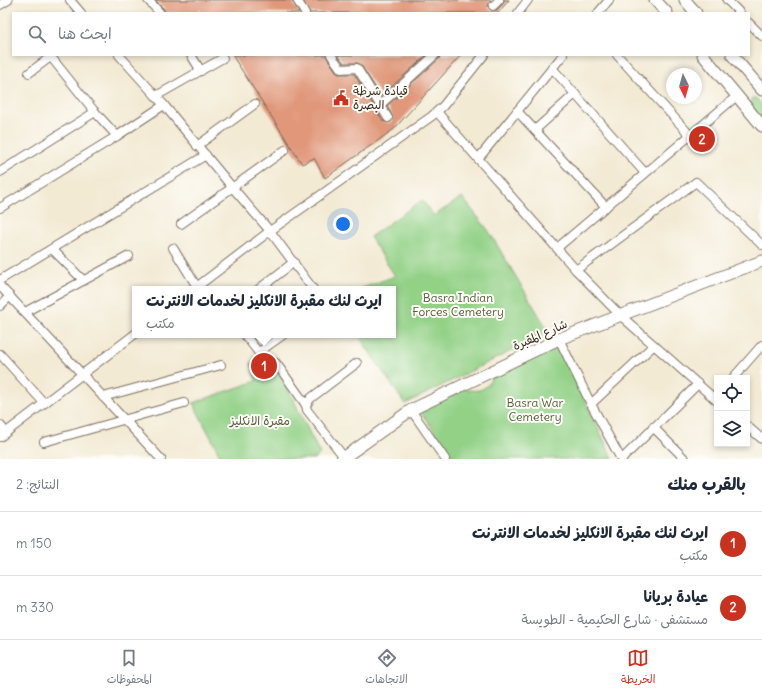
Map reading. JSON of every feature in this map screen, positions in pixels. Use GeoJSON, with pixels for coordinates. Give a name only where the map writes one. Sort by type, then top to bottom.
{"type":"FeatureCollection","features":[{"type":"Feature","properties":{"kind":"main road"},"geometry":{"type":"LineString","coordinates":[[655,0],[666,12]]}},
{"type":"Feature","properties":{"kind":"main road"},"geometry":{"type":"LineString","coordinates":[[685,0],[695,12]]}},
{"type":"Feature","properties":{"kind":"main road"},"geometry":{"type":"LineString","coordinates":[[704,56],[738,95],[762,126]]}},
{"type":"Feature","properties":{"kind":"main road"},"geometry":{"type":"LineString","coordinates":[[733,56],[762,89]]}},
{"type":"Feature","properties":{"kind":"main road","name":"شارع المقبرة"},"geometry":{"type":"LineString","coordinates":[[343,458],[410,410],[559,339],[762,261]]}},
{"type":"Feature","properties":{"kind":"street"},"geometry":{"type":"LineString","coordinates":[[0,5],[8,0]]}},
{"type":"Feature","properties":{"kind":"street"},"geometry":{"type":"LineString","coordinates":[[70,0],[80,12]]}},
{"type":"Feature","properties":{"kind":"street"},"geometry":{"type":"LineString","coordinates":[[148,0],[159,12]]}},
{"type":"Feature","properties":{"kind":"street"},"geometry":{"type":"LineString","coordinates":[[297,0],[304,12]]}},
{"type":"Feature","properties":{"kind":"street"},"geometry":{"type":"LineString","coordinates":[[519,12],[528,0]]}},
{"type":"Feature","properties":{"kind":"street"},"geometry":{"type":"LineString","coordinates":[[599,12],[609,0]]}},
{"type":"Feature","properties":{"kind":"street"},"geometry":{"type":"LineString","coordinates":[[727,0],[739,12]]}},
{"type":"Feature","properties":{"kind":"street"},"geometry":{"type":"LineString","coordinates":[[750,24],[762,36]]}},
{"type":"Feature","properties":{"kind":"street"},"geometry":{"type":"LineString","coordinates":[[29,73],[52,56],[95,112],[117,136]]}},
{"type":"Feature","properties":{"kind":"street"},"geometry":{"type":"LineString","coordinates":[[120,56],[164,105],[270,231],[311,286]]}},
{"type":"Feature","properties":{"kind":"street"},"geometry":{"type":"LineString","coordinates":[[191,56],[200,71]]}},
{"type":"Feature","properties":{"kind":"street"},"geometry":{"type":"LineString","coordinates":[[332,56],[341,70],[357,68],[388,118]]}},
{"type":"Feature","properties":{"kind":"street"},"geometry":{"type":"LineString","coordinates":[[380,105],[434,56]]}},
{"type":"Feature","properties":{"kind":"street"},"geometry":{"type":"LineString","coordinates":[[201,286],[270,231],[437,112],[483,56]]}},
{"type":"Feature","properties":{"kind":"street"},"geometry":{"type":"LineString","coordinates":[[478,159],[562,56]]}},
{"type":"Feature","properties":{"kind":"street"},"geometry":{"type":"LineString","coordinates":[[617,56],[690,136]]}},
{"type":"Feature","properties":{"kind":"street"},"geometry":{"type":"LineString","coordinates":[[156,96],[223,58]]}},
{"type":"Feature","properties":{"kind":"street"},"geometry":{"type":"LineString","coordinates":[[552,68],[645,173]]}},
{"type":"Feature","properties":{"kind":"street"},"geometry":{"type":"LineString","coordinates":[[535,130],[575,94]]}},
{"type":"Feature","properties":{"kind":"street"},"geometry":{"type":"LineString","coordinates":[[556,248],[738,95]]}},
{"type":"Feature","properties":{"kind":"street"},"geometry":{"type":"LineString","coordinates":[[198,146],[255,104]]}},
{"type":"Feature","properties":{"kind":"street"},"geometry":{"type":"LineString","coordinates":[[0,208],[117,136],[164,105]]}},
{"type":"Feature","properties":{"kind":"street"},"geometry":{"type":"LineString","coordinates":[[518,111],[606,207]]}},
{"type":"Feature","properties":{"kind":"street"},"geometry":{"type":"LineString","coordinates":[[0,172],[95,112]]}},
{"type":"Feature","properties":{"kind":"street"},"geometry":{"type":"LineString","coordinates":[[437,112],[576,270],[620,315],[714,396]]}},
{"type":"Feature","properties":{"kind":"street"},"geometry":{"type":"LineString","coordinates":[[181,224],[285,150]]}},
{"type":"Feature","properties":{"kind":"street"},"geometry":{"type":"LineString","coordinates":[[0,280],[206,155]]}},
{"type":"Feature","properties":{"kind":"street"},"geometry":{"type":"LineString","coordinates":[[576,270],[696,182],[762,245]]}},
{"type":"Feature","properties":{"kind":"street"},"geometry":{"type":"LineString","coordinates":[[173,248],[199,286]]}},
{"type":"Feature","properties":{"kind":"street"},"geometry":{"type":"LineString","coordinates":[[52,249],[82,280]]}},
{"type":"Feature","properties":{"kind":"street"},"geometry":{"type":"LineString","coordinates":[[25,312],[128,256]]}},
{"type":"Feature","properties":{"kind":"street"},"geometry":{"type":"LineString","coordinates":[[263,286],[294,262]]}},
{"type":"Feature","properties":{"kind":"street"},"geometry":{"type":"LineString","coordinates":[[0,286],[161,459]]}},
{"type":"Feature","properties":{"kind":"street"},"geometry":{"type":"LineString","coordinates":[[0,306],[10,296]]}},
{"type":"Feature","properties":{"kind":"street"},"geometry":{"type":"LineString","coordinates":[[0,425],[3,435],[132,336]]}},
{"type":"Feature","properties":{"kind":"street"},"geometry":{"type":"LineString","coordinates":[[248,338],[260,354],[279,338]]}},
{"type":"Feature","properties":{"kind":"street"},"geometry":{"type":"LineString","coordinates":[[559,339],[591,404],[621,459],[698,384]]}},
{"type":"Feature","properties":{"kind":"street"},"geometry":{"type":"LineString","coordinates":[[591,404],[654,345]]}},
{"type":"Feature","properties":{"kind":"street"},"geometry":{"type":"LineString","coordinates":[[736,375],[762,345]]}},
{"type":"Feature","properties":{"kind":"street"},"geometry":{"type":"LineString","coordinates":[[0,354],[44,403]]}},
{"type":"Feature","properties":{"kind":"street"},"geometry":{"type":"LineString","coordinates":[[306,405],[311,398],[357,363]]}},
{"type":"Feature","properties":{"kind":"street"},"geometry":{"type":"LineString","coordinates":[[276,364],[306,405],[307,410],[343,458]]}},
{"type":"Feature","properties":{"kind":"street"},"geometry":{"type":"LineString","coordinates":[[103,397],[221,365]]}},
{"type":"Feature","properties":{"kind":"street"},"geometry":{"type":"LineString","coordinates":[[44,442],[184,403]]}},
{"type":"Feature","properties":{"kind":"street"},"geometry":{"type":"LineString","coordinates":[[410,410],[445,459]]}},
{"type":"Feature","properties":{"kind":"street"},"geometry":{"type":"LineString","coordinates":[[653,428],[684,459]]}},
{"type":"Feature","properties":{"kind":"street"},"geometry":{"type":"LineString","coordinates":[[750,429],[762,439]]}},
{"type":"Feature","properties":{"kind":"green space"},"geometry":{"type":"Polygon","coordinates":[[[752,98],[756,98],[762,105],[762,120],[751,107],[750,102],[752,98]]]}},
{"type":"Feature","properties":{"kind":"green space","name":"Basra Indian Forces Cemetery"},"geometry":{"type":"Polygon","coordinates":[[[462,197],[488,230],[549,332],[405,404],[360,338],[396,338],[396,286],[368,286],[395,276],[370,237],[422,200],[434,216],[462,197]]]}},
{"type":"Feature","properties":{"kind":"green space","name":"Basra War Cemetery"},"geometry":{"type":"Polygon","coordinates":[[[558,344],[613,459],[454,459],[420,411],[465,389],[483,389],[489,383],[493,374],[558,344]]]}},
{"type":"Feature","properties":{"kind":"green space","name":"مقبرة الانكليز"},"geometry":{"type":"Polygon","coordinates":[[[272,356],[320,454],[314,459],[222,459],[193,403],[256,381],[251,363],[272,356]]]}},
{"type":"Feature","properties":{"kind":"building"},"geometry":{"type":"Polygon","coordinates":[[[155,0],[292,0],[298,12],[203,12],[201,10],[198,12],[165,12],[164,9],[155,0]]]}},
{"type":"Feature","properties":{"kind":"building"},"geometry":{"type":"Polygon","coordinates":[[[303,0],[491,0],[488,7],[492,11],[497,10],[503,4],[504,0],[509,0],[499,12],[309,12],[303,0]]]}},
{"type":"Feature","properties":{"kind":"building","name":"قيادة شرطة البصرة"},"geometry":{"type":"Polygon","coordinates":[[[233,56],[326,56],[338,74],[354,74],[383,121],[388,123],[391,122],[393,117],[387,106],[439,59],[440,56],[460,56],[394,129],[325,178],[314,158],[302,164],[233,56]]]}},
{"type":"Feature","properties":{"kind":"building"},"geometry":{"type":"Polygon","coordinates":[[[339,56],[426,56],[381,96],[361,65],[357,63],[344,63],[339,56]]]}},
{"type":"Feature","properties":{"kind":"place","name":"قيادة شرطة البصرة"},"geometry":{"type":"Point","coordinates":[341,98]}},
{"type":"Feature","properties":{"kind":"place","name":"عيادة بريانا"},"geometry":{"type":"Point","coordinates":[702,139]}},
{"type":"Feature","properties":{"kind":"place","name":"ايرث لنك مقبرة الانكليز لخدمات الانترنت"},"geometry":{"type":"Point","coordinates":[264,366]}}]}
